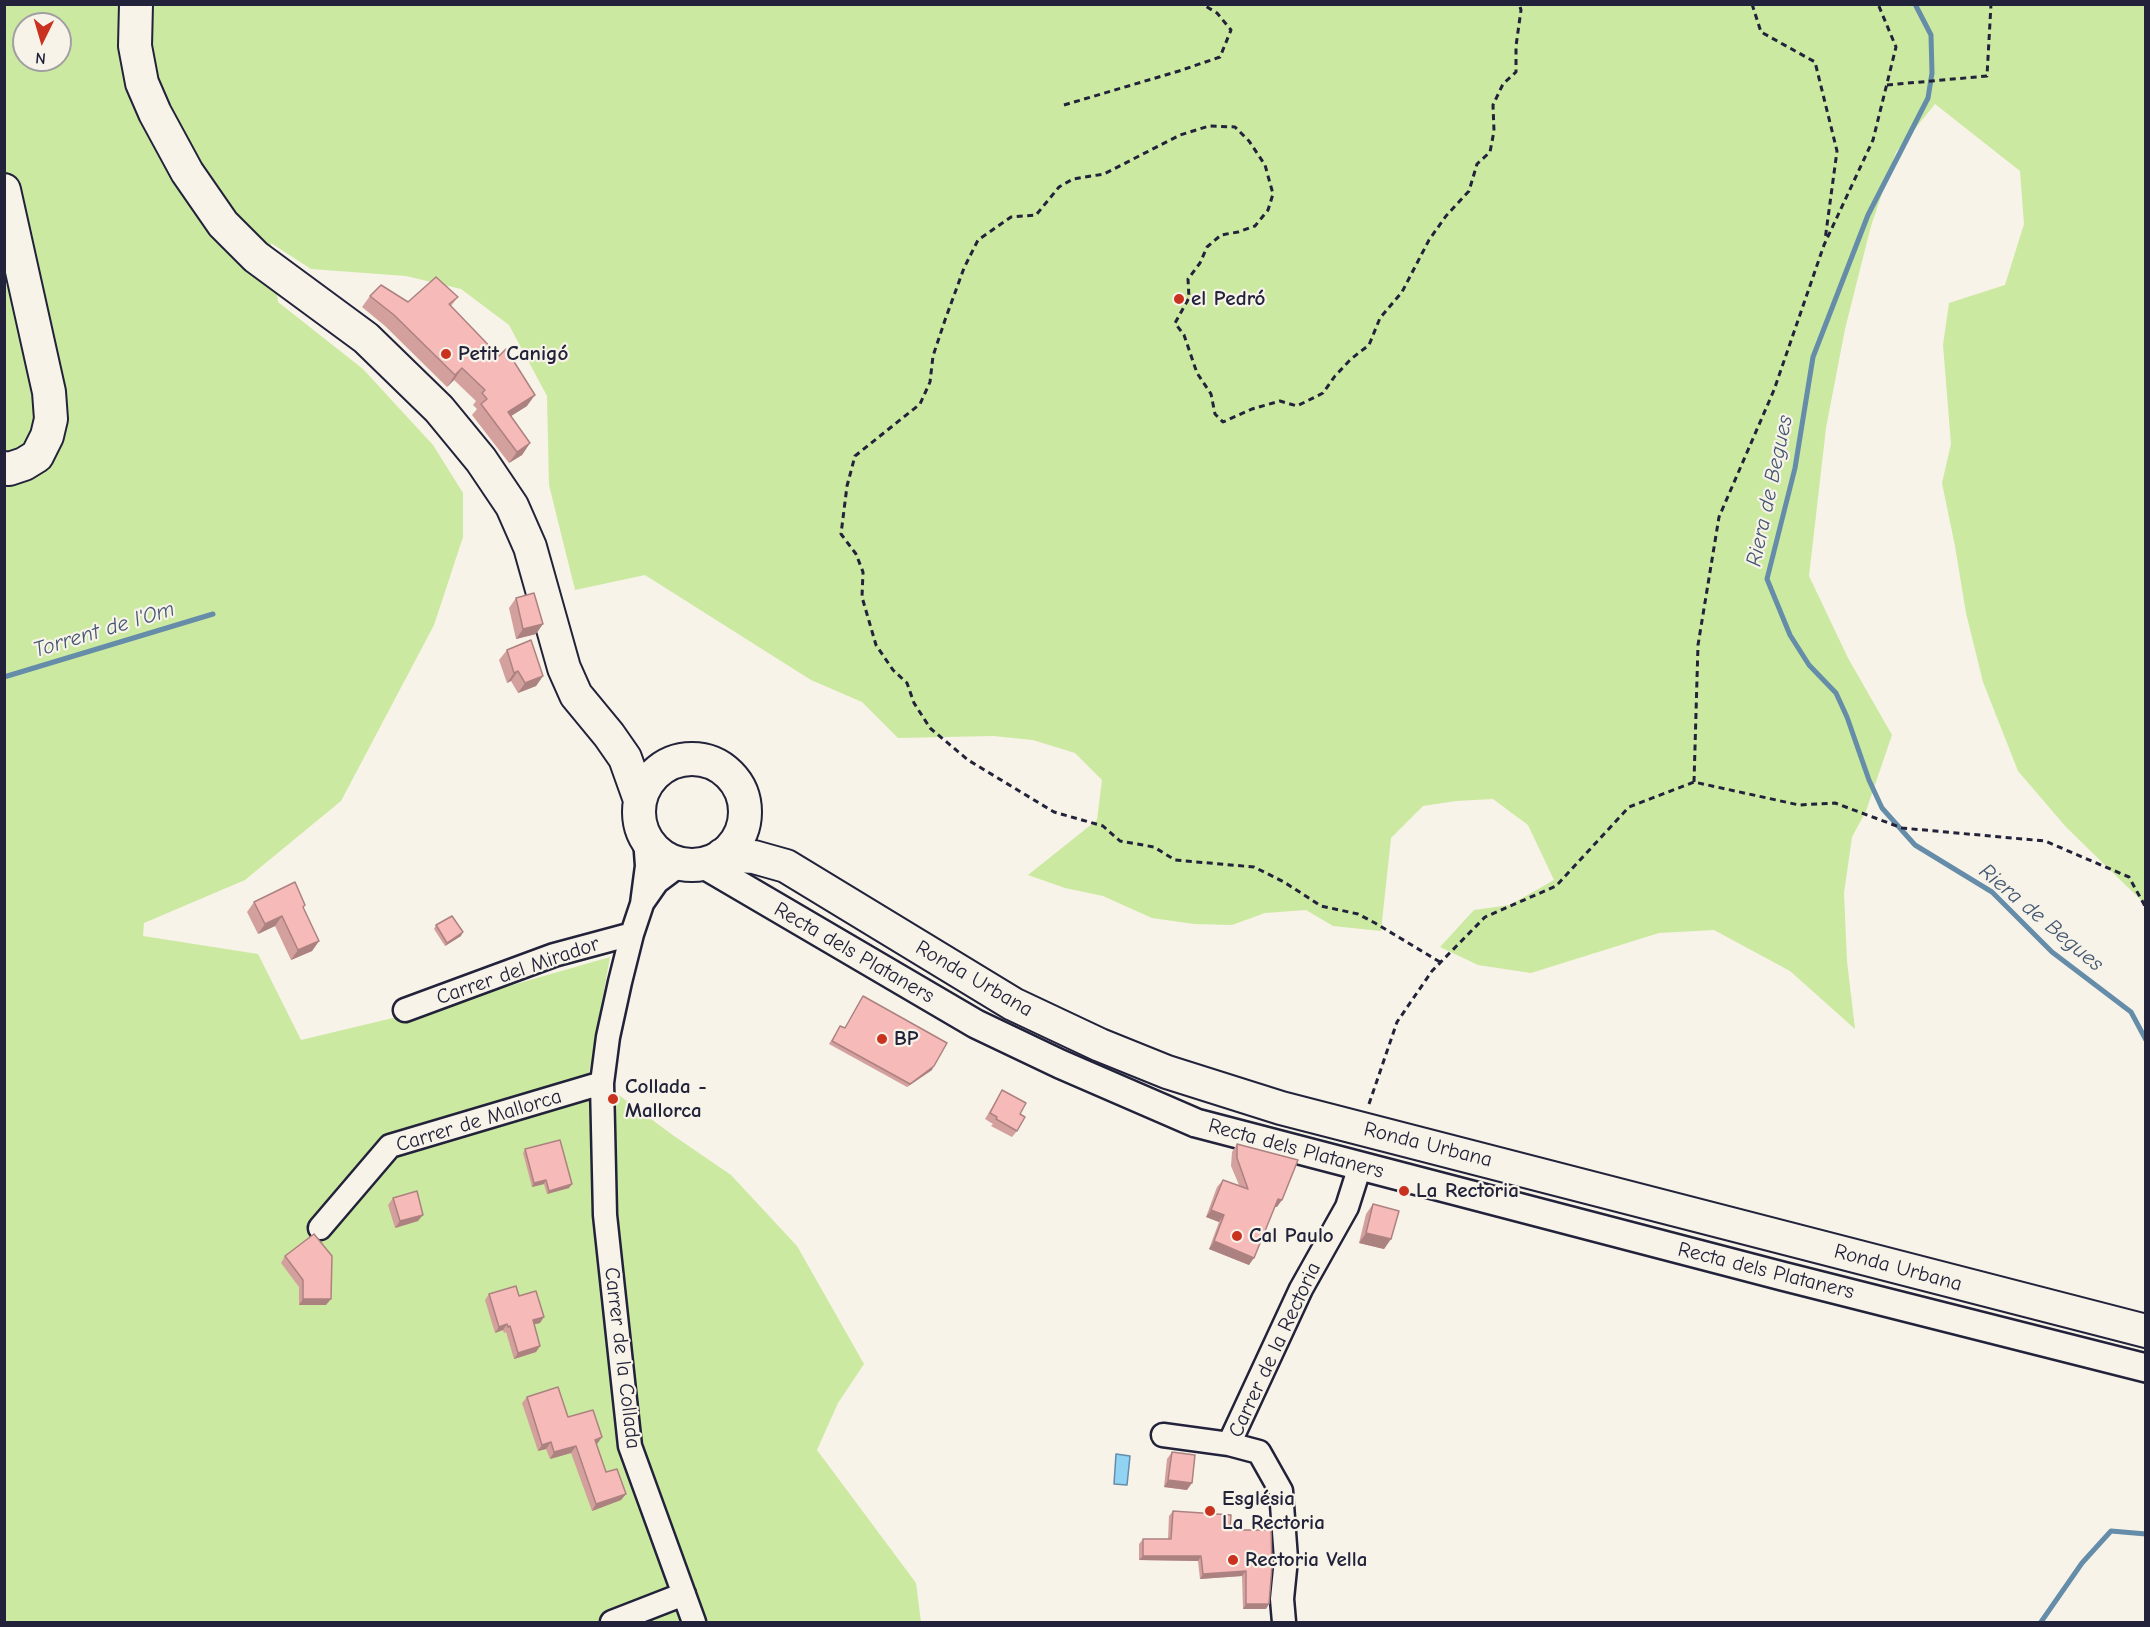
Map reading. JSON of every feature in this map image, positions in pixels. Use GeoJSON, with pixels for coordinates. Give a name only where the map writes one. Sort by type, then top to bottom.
{"type":"FeatureCollection","features":[{"type":"Feature","properties":{"kind":"main road"},"geometry":{"type":"LineString","coordinates":[[136,4],[135,46],[142,84],[187,172],[223,224],[248,249],[295,288],[366,338],[439,408],[481,460],[512,506],[530,547],[564,668],[576,695],[625,758],[640,800]]}},
{"type":"Feature","properties":{"kind":"main road"},"geometry":{"type":"LineString","coordinates":[[4,190],[49,392],[51,419],[47,435],[37,456],[24,464],[9,469],[4,468]]}},
{"type":"Feature","properties":{"kind":"main road"},"geometry":{"type":"LineString","coordinates":[[609,735],[634,750],[672,763]]}},
{"type":"Feature","properties":{"kind":"main road","name":"Ronda Urbana"},"geometry":{"type":"LineString","coordinates":[[672,763],[682,760],[709,762],[731,776],[740,790],[745,815],[766,844],[786,866]]}},
{"type":"Feature","properties":{"kind":"main road"},"geometry":{"type":"LineString","coordinates":[[645,838],[639,819],[640,800],[652,777],[672,763]]}},
{"type":"Feature","properties":{"kind":"main road"},"geometry":{"type":"LineString","coordinates":[[702,861],[738,838],[745,815]]}},
{"type":"Feature","properties":{"kind":"main road","name":"Ronda Urbana"},"geometry":{"type":"LineString","coordinates":[[645,838],[660,855],[702,861],[754,857],[786,866],[1013,1004],[1100,1045],[1167,1072],[1281,1108],[2145,1331]]}},
{"type":"Feature","properties":{"kind":"street"},"geometry":{"type":"LineString","coordinates":[[642,904],[647,866],[645,838]]}},
{"type":"Feature","properties":{"kind":"street"},"geometry":{"type":"LineString","coordinates":[[642,904],[657,882],[702,861]]}},
{"type":"Feature","properties":{"kind":"street","name":"Recta dels Plataners"},"geometry":{"type":"LineString","coordinates":[[702,861],[976,1024],[1060,1064],[1196,1123],[2145,1368]]}},
{"type":"Feature","properties":{"kind":"street","name":"Carrer de la Collada"},"geometry":{"type":"LineString","coordinates":[[642,904],[632,934],[608,1037],[602,1083],[605,1215],[630,1446],[694,1623]]}},
{"type":"Feature","properties":{"kind":"street","name":"Carrer del Mirador"},"geometry":{"type":"LineString","coordinates":[[405,1010],[554,955],[632,934]]}},
{"type":"Feature","properties":{"kind":"street","name":"Carrer de Mallorca"},"geometry":{"type":"LineString","coordinates":[[320,1228],[390,1146],[602,1083]]}},
{"type":"Feature","properties":{"kind":"street","name":"Carrer de la Rectoria"},"geometry":{"type":"LineString","coordinates":[[1284,1623],[1282,1599],[1286,1559],[1281,1491],[1258,1452],[1229,1444],[1301,1289],[1347,1207],[1360,1166]]}},
{"type":"Feature","properties":{"kind":"street"},"geometry":{"type":"LineString","coordinates":[[1163,1435],[1229,1444]]}},
{"type":"Feature","properties":{"kind":"street"},"geometry":{"type":"LineString","coordinates":[[612,1623],[684,1594]]}},
{"type":"Feature","properties":{"kind":"path"},"geometry":{"type":"LineString","coordinates":[[1064,105],[1220,57],[1231,30],[1218,13],[1202,4]]}},
{"type":"Feature","properties":{"kind":"path"},"geometry":{"type":"LineString","coordinates":[[1440,962],[1358,914],[1322,906],[1284,882],[1254,867],[1175,860],[1154,847],[1120,841],[1103,826],[1054,812],[968,760],[930,728],[914,703],[907,683],[894,670],[876,645],[862,597],[863,572],[856,554],[841,534],[847,486],[855,456],[920,404],[930,382],[933,356],[945,320],[964,268],[978,240],[1011,217],[1036,215],[1059,187],[1073,179],[1104,174],[1180,135],[1209,126],[1235,128],[1249,141],[1265,165],[1273,194],[1268,210],[1255,226],[1221,235],[1207,247],[1200,263],[1188,279],[1189,297],[1175,323],[1184,335],[1197,373],[1211,394],[1215,414],[1223,422],[1252,409],[1280,401],[1297,406],[1323,393],[1351,359],[1369,345],[1380,318],[1402,292],[1429,240],[1469,190],[1477,164],[1490,152],[1494,131],[1493,105],[1503,84],[1516,72],[1516,46],[1521,10],[1519,4]]}},
{"type":"Feature","properties":{"kind":"path"},"geometry":{"type":"LineString","coordinates":[[1752,4],[1761,32],[1815,62],[1837,151],[1824,245]]}},
{"type":"Feature","properties":{"kind":"path"},"geometry":{"type":"LineString","coordinates":[[1694,782],[1698,645],[1719,517],[1774,390],[1824,245],[1873,140],[1896,47],[1878,4]]}},
{"type":"Feature","properties":{"kind":"path"},"geometry":{"type":"LineString","coordinates":[[1886,85],[1987,76],[1991,4]]}},
{"type":"Feature","properties":{"kind":"path"},"geometry":{"type":"LineString","coordinates":[[1360,1128],[1397,1022],[1440,962],[1485,917],[1556,886],[1629,807],[1694,782],[1799,805],[1835,803],[1902,828],[2045,841],[2129,876],[2145,908]]}},
{"type":"Feature","properties":{"kind":"green space"},"geometry":{"type":"Polygon","coordinates":[[[5,5],[2145,5],[2145,904],[2066,827],[2018,771],[1983,682],[1966,613],[1942,483],[1951,444],[1943,345],[1949,303],[2005,285],[2024,224],[2020,171],[1935,104],[1896,152],[1871,226],[1845,329],[1826,428],[1809,576],[1848,658],[1892,735],[1866,811],[1852,837],[1844,893],[1847,961],[1855,1029],[1790,971],[1714,930],[1659,933],[1531,973],[1478,965],[1440,947],[1474,910],[1510,905],[1554,880],[1528,825],[1493,799],[1423,806],[1391,838],[1381,931],[1333,926],[1306,910],[1265,913],[1232,925],[1194,924],[1152,918],[1103,896],[1065,888],[1028,875],[1097,820],[1102,780],[1075,753],[1033,740],[993,736],[898,738],[862,702],[811,680],[645,575],[575,590],[549,485],[547,396],[509,325],[461,289],[406,276],[311,269],[271,243],[278,302],[363,369],[433,445],[463,493],[463,537],[434,625],[341,801],[245,880],[144,923],[143,936],[258,954],[301,1040],[422,1011],[610,957],[589,1073],[731,1175],[797,1246],[864,1364],[838,1403],[817,1450],[916,1583],[921,1622],[5,1622],[5,5]]]}},
{"type":"Feature","properties":{"kind":"water"},"geometry":{"type":"Polygon","coordinates":[[[1116,1454],[1130,1456],[1127,1485],[1114,1484],[1116,1454]]]}},
{"type":"Feature","properties":{"kind":"building"},"geometry":{"type":"Polygon","coordinates":[[[436,277],[458,297],[449,304],[499,356],[506,349],[535,395],[508,412],[530,443],[517,452],[481,404],[487,399],[482,393],[485,390],[462,368],[455,375],[394,315],[370,296],[381,285],[408,302],[436,277]]]}},
{"type":"Feature","properties":{"kind":"building"},"geometry":{"type":"Polygon","coordinates":[[[534,593],[543,624],[523,629],[516,598],[534,593]]]}},
{"type":"Feature","properties":{"kind":"building"},"geometry":{"type":"Polygon","coordinates":[[[531,640],[543,676],[525,683],[518,671],[514,673],[507,650],[531,640]]]}},
{"type":"Feature","properties":{"kind":"building"},"geometry":{"type":"Polygon","coordinates":[[[295,882],[305,905],[303,907],[319,941],[298,950],[282,916],[265,924],[254,902],[295,882]]]}},
{"type":"Feature","properties":{"kind":"building"},"geometry":{"type":"Polygon","coordinates":[[[452,916],[463,932],[447,943],[436,925],[452,916]]]}},
{"type":"Feature","properties":{"kind":"building","name":"BP"},"geometry":{"type":"Polygon","coordinates":[[[863,996],[947,1043],[934,1066],[910,1084],[832,1041],[840,1026],[845,1028],[863,996]]]}},
{"type":"Feature","properties":{"kind":"building"},"geometry":{"type":"Polygon","coordinates":[[[1002,1090],[1026,1103],[1020,1114],[1025,1117],[1017,1131],[990,1113],[1002,1090]]]}},
{"type":"Feature","properties":{"kind":"building"},"geometry":{"type":"Polygon","coordinates":[[[560,1140],[572,1184],[549,1191],[546,1180],[534,1183],[525,1149],[560,1140]]]}},
{"type":"Feature","properties":{"kind":"building"},"geometry":{"type":"Polygon","coordinates":[[[1237,1144],[1298,1160],[1282,1200],[1278,1199],[1254,1258],[1214,1241],[1224,1215],[1211,1210],[1223,1180],[1248,1189],[1237,1158],[1237,1144]]]}},
{"type":"Feature","properties":{"kind":"building"},"geometry":{"type":"Polygon","coordinates":[[[417,1191],[423,1215],[400,1221],[393,1198],[417,1191]]]}},
{"type":"Feature","properties":{"kind":"building"},"geometry":{"type":"Polygon","coordinates":[[[1373,1204],[1399,1211],[1391,1239],[1366,1233],[1373,1204]]]}},
{"type":"Feature","properties":{"kind":"building"},"geometry":{"type":"Polygon","coordinates":[[[314,1234],[332,1256],[331,1299],[303,1299],[303,1280],[285,1256],[314,1234]]]}},
{"type":"Feature","properties":{"kind":"building"},"geometry":{"type":"Polygon","coordinates":[[[516,1286],[519,1296],[536,1291],[544,1317],[533,1320],[540,1346],[518,1353],[510,1326],[508,1327],[507,1324],[499,1327],[489,1294],[516,1286]]]}},
{"type":"Feature","properties":{"kind":"building"},"geometry":{"type":"Polygon","coordinates":[[[558,1387],[568,1417],[593,1410],[602,1437],[595,1440],[606,1472],[617,1469],[626,1494],[596,1504],[576,1446],[554,1452],[551,1442],[542,1445],[527,1397],[558,1387]]]}},
{"type":"Feature","properties":{"kind":"building"},"geometry":{"type":"Polygon","coordinates":[[[1172,1452],[1195,1455],[1192,1483],[1168,1480],[1172,1452]]]}},
{"type":"Feature","properties":{"kind":"building"},"geometry":{"type":"Polygon","coordinates":[[[1173,1511],[1231,1515],[1230,1530],[1271,1530],[1272,1566],[1269,1604],[1246,1604],[1246,1571],[1203,1574],[1201,1556],[1143,1556],[1143,1539],[1171,1539],[1173,1511]]]}},
{"type":"Feature","properties":{"kind":"waterway","name":"Riera de Begues"},"geometry":{"type":"LineString","coordinates":[[1915,4],[1931,35],[1932,73],[1928,98],[1868,215],[1813,357],[1795,468],[1767,579],[1790,635],[1809,665],[1836,693],[1882,808],[1915,845],[1992,892],[2052,952],[2131,1012],[2146,1040]]}},
{"type":"Feature","properties":{"kind":"waterway","name":"Torrent de l'Om"},"geometry":{"type":"LineString","coordinates":[[4,677],[213,614]]}},
{"type":"Feature","properties":{"kind":"waterway"},"geometry":{"type":"LineString","coordinates":[[2041,1622],[2082,1563],[2111,1531],[2146,1534]]}},
{"type":"Feature","properties":{"kind":"place","name":"el Pedró"},"geometry":{"type":"Point","coordinates":[1179,299]}},
{"type":"Feature","properties":{"kind":"place","name":"Petit Canigó"},"geometry":{"type":"Point","coordinates":[446,354]}},
{"type":"Feature","properties":{"kind":"place","name":"BP"},"geometry":{"type":"Point","coordinates":[882,1039]}},
{"type":"Feature","properties":{"kind":"place","name":"Collada - Mallorca"},"geometry":{"type":"Point","coordinates":[613,1099]}},
{"type":"Feature","properties":{"kind":"place","name":"La Rectoria"},"geometry":{"type":"Point","coordinates":[1404,1191]}},
{"type":"Feature","properties":{"kind":"place","name":"Cal Paulo"},"geometry":{"type":"Point","coordinates":[1237,1236]}},
{"type":"Feature","properties":{"kind":"place","name":"Església La Rectoria"},"geometry":{"type":"Point","coordinates":[1210,1511]}},
{"type":"Feature","properties":{"kind":"place","name":"Rectoria Vella"},"geometry":{"type":"Point","coordinates":[1233,1560]}}]}
